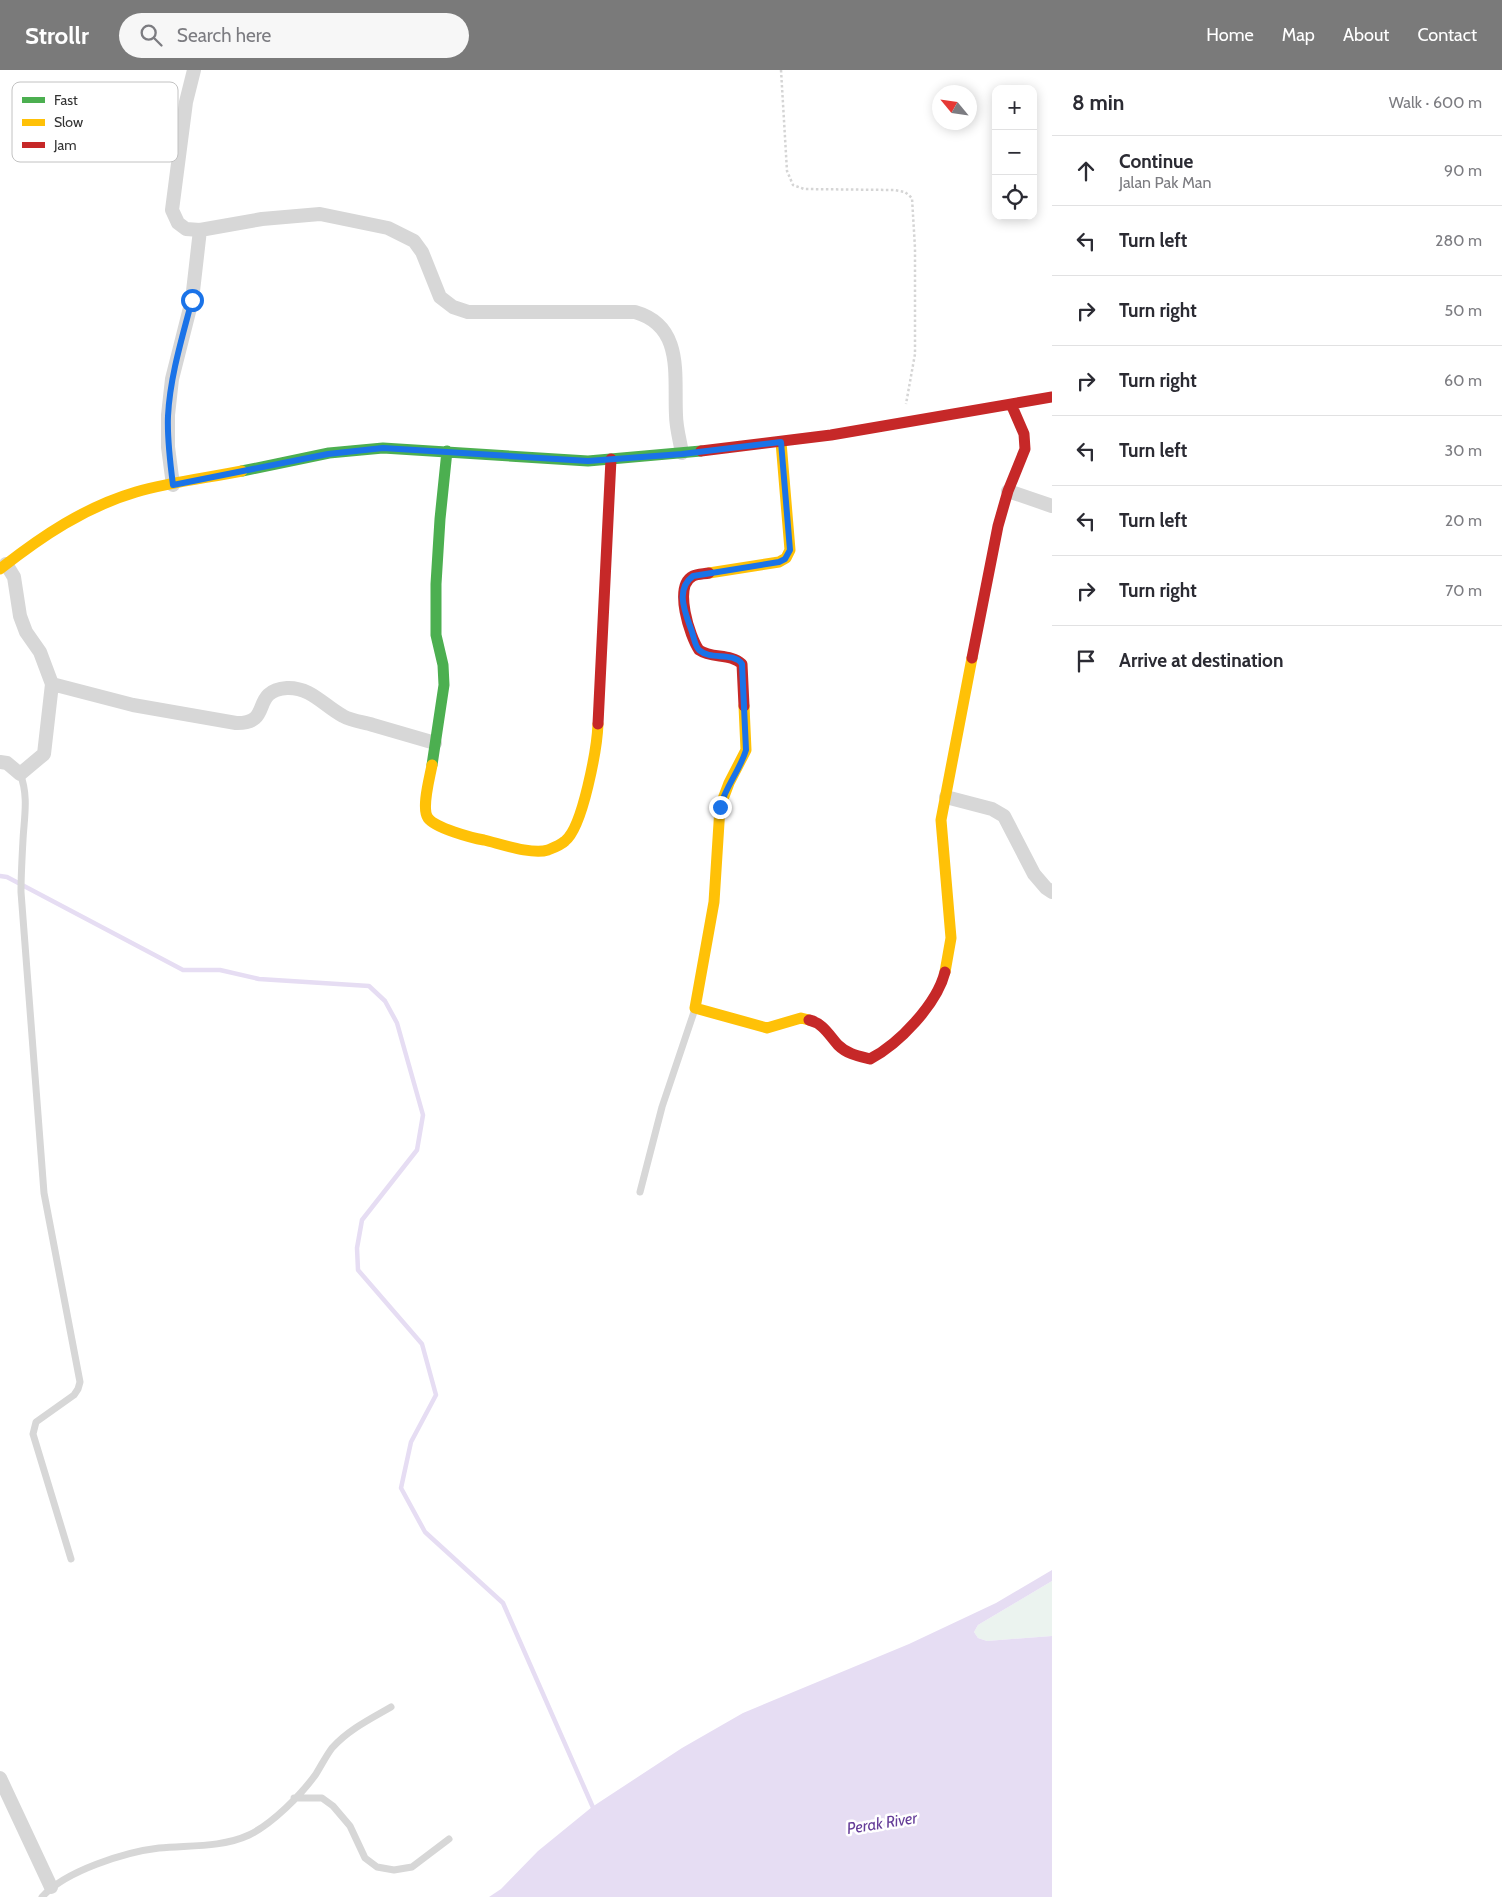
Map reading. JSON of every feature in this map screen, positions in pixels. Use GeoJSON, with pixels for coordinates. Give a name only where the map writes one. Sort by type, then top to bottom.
{"type":"FeatureCollection","features":[{"type":"Feature","properties":{"kind":"street"},"geometry":{"type":"LineString","coordinates":[[194,70],[186,102],[172,210],[178,223],[186,229],[200,230],[262,218],[320,214],[388,228],[414,241],[422,252],[440,297],[453,307],[468,312],[635,312],[649,316],[664,330],[672,347],[676,376],[676,416],[682,454]]}},
{"type":"Feature","properties":{"kind":"street"},"geometry":{"type":"LineString","coordinates":[[173,485],[168,447],[168,415],[172,380],[192,300],[200,230]]}},
{"type":"Feature","properties":{"kind":"street"},"geometry":{"type":"LineString","coordinates":[[0,762],[7,764],[20,774],[44,754],[52,684],[40,652],[26,632],[20,616],[14,577],[3,567],[62,524],[94,508],[136,492],[328,454],[383,448],[588,461],[682,454],[781,442],[1052,397]]}},
{"type":"Feature","properties":{"kind":"street"},"geometry":{"type":"LineString","coordinates":[[781,442],[790,550],[788,555],[779,562],[693,576],[687,580],[683,592],[683,604],[697,648],[704,653],[734,658],[742,664],[746,750],[729,783],[720,807],[714,902],[695,1008],[767,1028],[801,1018],[814,1021],[826,1029],[839,1046],[853,1055],[870,1059],[885,1051],[926,1010],[942,983],[948,958],[951,938],[942,847],[942,820],[998,526],[1008,491],[1024,449],[1024,434],[1011,404]]}},
{"type":"Feature","properties":{"kind":"street"},"geometry":{"type":"LineString","coordinates":[[447,451],[436,584],[436,635],[443,665],[444,685],[425,808],[428,818],[440,826],[477,839],[536,851],[548,850],[566,841],[573,830],[586,795],[597,739],[611,459]]}},
{"type":"Feature","properties":{"kind":"street"},"geometry":{"type":"LineString","coordinates":[[1008,491],[1052,506]]}},
{"type":"Feature","properties":{"kind":"street"},"geometry":{"type":"LineString","coordinates":[[52,684],[133,705],[236,723],[247,723],[256,719],[266,696],[274,690],[289,688],[302,690],[317,697],[345,717],[435,742]]}},
{"type":"Feature","properties":{"kind":"street"},"geometry":{"type":"LineString","coordinates":[[946,797],[992,809],[1004,816],[1034,874],[1052,892]]}},
{"type":"Feature","properties":{"kind":"street"},"geometry":{"type":"LineString","coordinates":[[0,1778],[46,1892]]}},
{"type":"Feature","properties":{"kind":"lane"},"geometry":{"type":"LineString","coordinates":[[20,774],[25,789],[21,866],[22,892],[44,1193],[80,1382],[74,1395],[36,1422],[33,1434],[71,1559]]}},
{"type":"Feature","properties":{"kind":"lane"},"geometry":{"type":"LineString","coordinates":[[640,1192],[662,1107],[695,1008]]}},
{"type":"Feature","properties":{"kind":"lane"},"geometry":{"type":"LineString","coordinates":[[46,1892],[89,1868],[120,1856],[158,1848],[230,1841],[249,1835],[268,1823],[294,1798],[314,1776],[331,1749],[345,1735],[390,1707]]}},
{"type":"Feature","properties":{"kind":"lane"},"geometry":{"type":"LineString","coordinates":[[294,1798],[322,1798],[333,1806],[350,1826],[365,1858],[377,1867],[394,1870],[412,1867],[449,1839]]}},
{"type":"Feature","properties":{"kind":"path"},"geometry":{"type":"LineString","coordinates":[[782,70],[787,171],[793,185],[804,189],[894,190],[905,192],[912,198],[915,354],[902,423]]}},
{"type":"Feature","properties":{"kind":"shaded area"},"geometry":{"type":"Polygon","coordinates":[[[1052,1581],[1052,1636],[987,1641],[978,1638],[974,1632],[978,1625],[1052,1581]]]}},
{"type":"Feature","properties":{"kind":"water","name":"Perak River"},"geometry":{"type":"Polygon","coordinates":[[[1052,1570],[1052,1581],[978,1625],[974,1632],[978,1638],[987,1641],[1052,1636],[1052,1897],[489,1897],[501,1889],[538,1851],[592,1807],[682,1748],[743,1713],[909,1644],[996,1603],[1052,1570]]]}},
{"type":"Feature","properties":{"kind":"waterway"},"geometry":{"type":"LineString","coordinates":[[0,876],[7,877],[183,970],[220,970],[259,979],[369,986],[385,1001],[397,1023],[423,1115],[417,1150],[362,1220],[357,1248],[358,1270],[422,1344],[436,1395],[411,1442],[401,1488],[425,1532],[503,1603],[595,1812]]}},
{"type":"Feature","properties":{"kind":"traffic: fast"},"geometry":{"type":"LineString","coordinates":[[242,471],[329,453],[383,448],[588,461],[701,451]]}},
{"type":"Feature","properties":{"kind":"traffic: fast"},"geometry":{"type":"LineString","coordinates":[[432,765],[444,685],[443,665],[436,635],[436,584],[447,451]]}},
{"type":"Feature","properties":{"kind":"traffic: slow"},"geometry":{"type":"LineString","coordinates":[[709,573],[779,562],[786,558],[790,550],[781,442]]}},
{"type":"Feature","properties":{"kind":"traffic: slow"},"geometry":{"type":"LineString","coordinates":[[0,569],[48,534],[82,514],[117,498],[162,485],[242,471]]}},
{"type":"Feature","properties":{"kind":"traffic: slow"},"geometry":{"type":"LineString","coordinates":[[945,972],[951,938],[941,820],[972,658]]}},
{"type":"Feature","properties":{"kind":"traffic: slow"},"geometry":{"type":"LineString","coordinates":[[744,706],[746,750],[729,783],[720,807],[714,902],[695,1008],[767,1028],[801,1018],[809,1020]]}},
{"type":"Feature","properties":{"kind":"traffic: slow"},"geometry":{"type":"LineString","coordinates":[[432,765],[425,807],[428,818],[432,822],[454,832],[508,846],[534,851],[548,850],[565,841],[572,833],[578,820],[592,768],[598,724]]}},
{"type":"Feature","properties":{"kind":"traffic: jam"},"geometry":{"type":"LineString","coordinates":[[701,451],[831,435],[1052,397]]}},
{"type":"Feature","properties":{"kind":"traffic: jam"},"geometry":{"type":"LineString","coordinates":[[972,658],[998,526],[1008,491],[1025,449],[1024,434],[1011,404]]}},
{"type":"Feature","properties":{"kind":"traffic: jam"},"geometry":{"type":"LineString","coordinates":[[598,724],[611,459]]}},
{"type":"Feature","properties":{"kind":"traffic: jam"},"geometry":{"type":"LineString","coordinates":[[709,573],[695,575],[687,582],[684,590],[684,600],[688,624],[699,650],[704,653],[732,658],[742,664],[744,706]]}},
{"type":"Feature","properties":{"kind":"traffic: jam"},"geometry":{"type":"LineString","coordinates":[[809,1020],[818,1024],[829,1033],[845,1051],[870,1059],[893,1044],[915,1022],[934,997],[945,972]]}},
{"type":"Feature","properties":{"kind":"route"},"geometry":{"type":"LineString","coordinates":[[192,300],[172,380],[168,415],[168,447],[173,485],[328,454],[383,448],[588,461],[682,454],[781,442],[790,550],[788,555],[779,562],[693,576],[684,585],[683,604],[697,648],[704,653],[734,658],[742,664],[746,750],[729,783],[720,807]]}}]}
